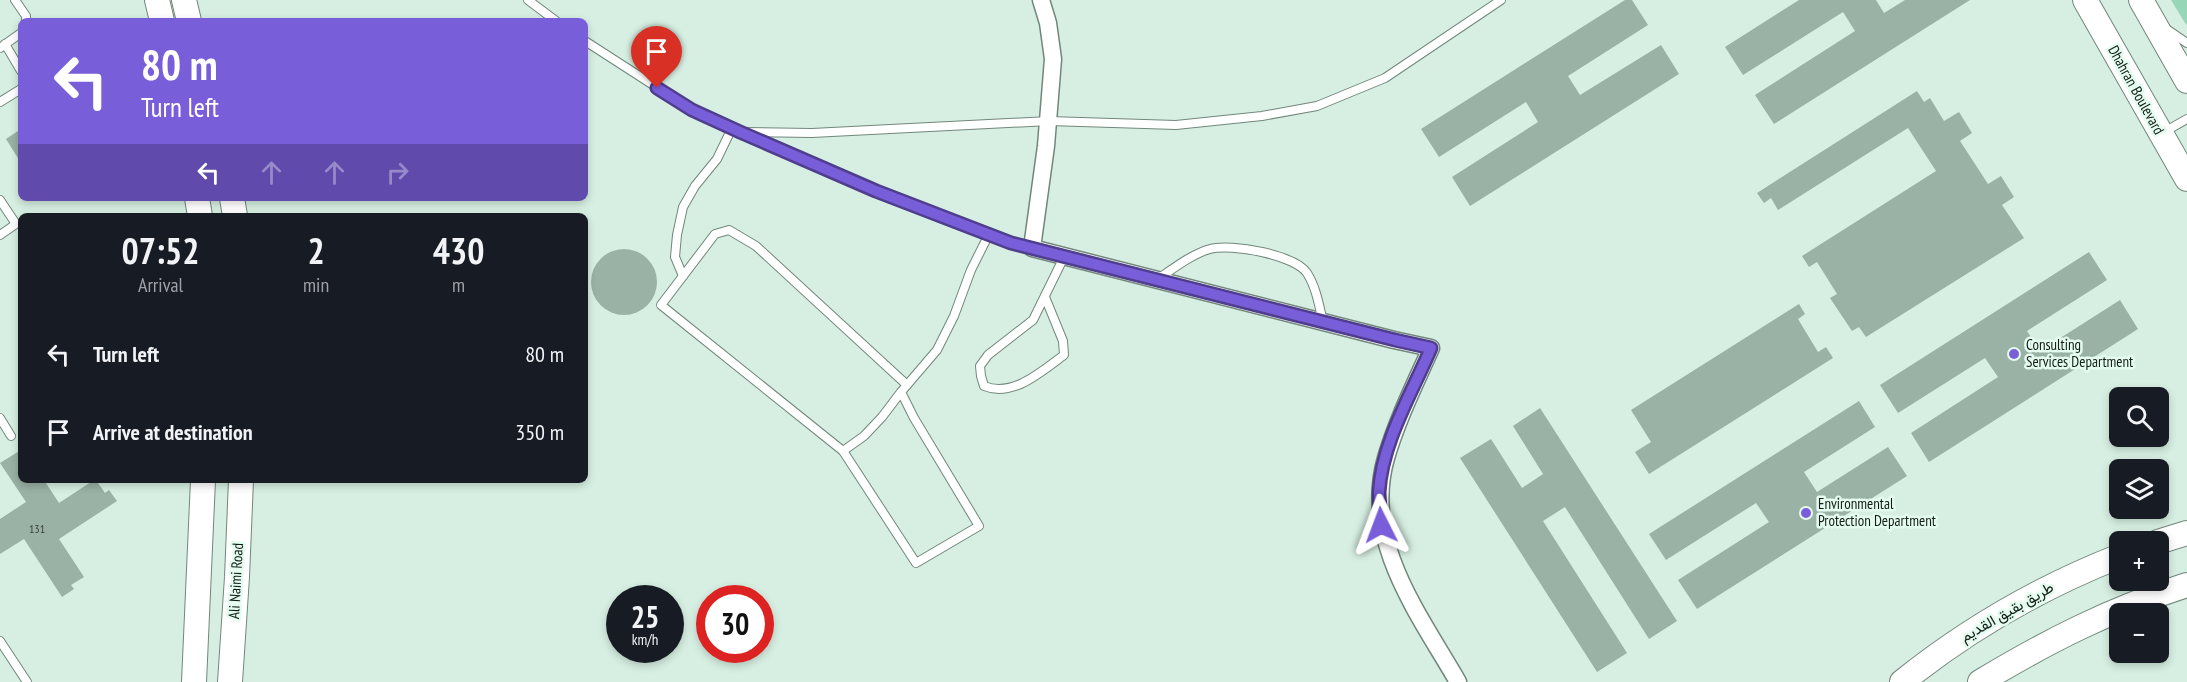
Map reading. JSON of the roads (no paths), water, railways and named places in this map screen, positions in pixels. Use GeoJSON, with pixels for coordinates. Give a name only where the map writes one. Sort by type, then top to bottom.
{"type":"FeatureCollection","features":[{"type":"Feature","properties":{"kind":"main road"},"geometry":{"type":"LineString","coordinates":[[184,0],[188,18]]}},
{"type":"Feature","properties":{"kind":"main road"},"geometry":{"type":"LineString","coordinates":[[198,0],[198,18]]}},
{"type":"Feature","properties":{"kind":"main road","name":"Dhahran Boulevard"},"geometry":{"type":"LineString","coordinates":[[2085,0],[2187,179]]}},
{"type":"Feature","properties":{"kind":"main road"},"geometry":{"type":"LineString","coordinates":[[2146,9],[2187,81]]}},
{"type":"Feature","properties":{"kind":"main road"},"geometry":{"type":"LineString","coordinates":[[194,682],[203,483]]}},
{"type":"Feature","properties":{"kind":"main road","name":"Ali Naimi Road"},"geometry":{"type":"LineString","coordinates":[[230,682],[241,483]]}},
{"type":"Feature","properties":{"kind":"main road"},"geometry":{"type":"LineString","coordinates":[[2169,539],[2187,533]]}},
{"type":"Feature","properties":{"kind":"main road","name":"طريق بقيق القديم"},"geometry":{"type":"LineString","coordinates":[[1902,682],[1947,647],[2008,609],[2059,582],[2109,560]]}},
{"type":"Feature","properties":{"kind":"main road"},"geometry":{"type":"LineString","coordinates":[[1980,682],[2068,632],[2117,610],[2187,585]]}},
{"type":"Feature","properties":{"kind":"street"},"geometry":{"type":"LineString","coordinates":[[1041,0],[1048,23],[1053,59],[1048,121],[1032,248],[1431,348],[1399,420],[1385,459],[1379,492],[1381,525],[1404,588],[1458,682]]}},
{"type":"Feature","properties":{"kind":"lane"},"geometry":{"type":"LineString","coordinates":[[15,0],[26,18]]}},
{"type":"Feature","properties":{"kind":"lane"},"geometry":{"type":"LineString","coordinates":[[528,0],[552,18]]}},
{"type":"Feature","properties":{"kind":"lane"},"geometry":{"type":"LineString","coordinates":[[736,130],[812,133],[1048,121],[1176,125],[1262,116],[1317,106],[1385,78],[1501,0]]}},
{"type":"Feature","properties":{"kind":"lane"},"geometry":{"type":"LineString","coordinates":[[2146,9],[2187,43]]}},
{"type":"Feature","properties":{"kind":"lane"},"geometry":{"type":"LineString","coordinates":[[18,35],[2,46],[18,66]]}},
{"type":"Feature","properties":{"kind":"lane"},"geometry":{"type":"LineString","coordinates":[[588,43],[692,110],[876,191],[1032,248]]}},
{"type":"Feature","properties":{"kind":"lane"},"geometry":{"type":"LineString","coordinates":[[0,102],[18,91]]}},
{"type":"Feature","properties":{"kind":"lane"},"geometry":{"type":"LineString","coordinates":[[2161,134],[2187,119]]}},
{"type":"Feature","properties":{"kind":"lane"},"geometry":{"type":"LineString","coordinates":[[683,276],[675,257],[682,207],[736,130]]}},
{"type":"Feature","properties":{"kind":"lane"},"geometry":{"type":"LineString","coordinates":[[0,200],[16,224],[0,235]]}},
{"type":"Feature","properties":{"kind":"lane"},"geometry":{"type":"LineString","coordinates":[[729,230],[756,246],[904,389],[914,418],[979,526],[916,563],[843,451],[661,305],[683,276],[715,234],[729,230]]}},
{"type":"Feature","properties":{"kind":"lane"},"geometry":{"type":"LineString","coordinates":[[843,451],[864,436],[882,417],[937,350],[989,234]]}},
{"type":"Feature","properties":{"kind":"lane"},"geometry":{"type":"LineString","coordinates":[[1156,279],[1190,258],[1210,249],[1229,246],[1282,257],[1306,271],[1316,294],[1323,322]]}},
{"type":"Feature","properties":{"kind":"lane"},"geometry":{"type":"LineString","coordinates":[[1045,297],[1063,341],[1064,355],[1038,374],[1010,388],[996,391],[984,386],[980,366],[988,355],[1033,320],[1064,257]]}},
{"type":"Feature","properties":{"kind":"lane"},"geometry":{"type":"LineString","coordinates":[[0,418],[11,436]]}},
{"type":"Feature","properties":{"kind":"lane"},"geometry":{"type":"LineString","coordinates":[[0,641],[27,682]]}},
{"type":"Feature","properties":{"kind":"place","name":"Consulting Services Department"},"geometry":{"type":"Point","coordinates":[2014,354]}},
{"type":"Feature","properties":{"kind":"place","name":"Environmental Protection Department"},"geometry":{"type":"Point","coordinates":[1806,513]}}]}
